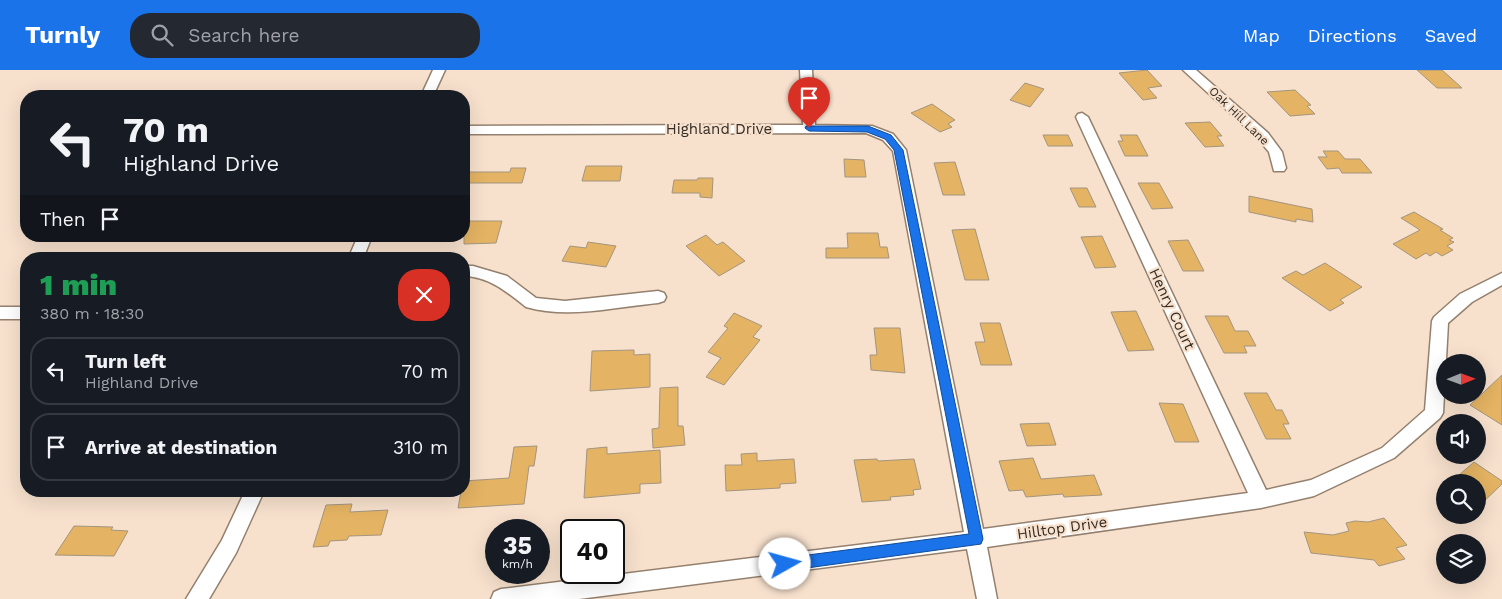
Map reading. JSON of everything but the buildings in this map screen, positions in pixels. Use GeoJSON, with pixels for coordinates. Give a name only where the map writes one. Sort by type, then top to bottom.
{"type":"FeatureCollection","features":[{"type":"Feature","properties":{"kind":"street"},"geometry":{"type":"LineString","coordinates":[[430,90],[439,70]]}},
{"type":"Feature","properties":{"kind":"street"},"geometry":{"type":"LineString","coordinates":[[806,70],[809,128]]}},
{"type":"Feature","properties":{"kind":"street","name":"Oak Hill Lane"},"geometry":{"type":"LineString","coordinates":[[1189,70],[1263,136],[1275,152],[1279,168]]}},
{"type":"Feature","properties":{"kind":"street","name":"Henry Court"},"geometry":{"type":"LineString","coordinates":[[1082,117],[1261,500]]}},
{"type":"Feature","properties":{"kind":"street","name":"Highland Drive"},"geometry":{"type":"LineString","coordinates":[[470,130],[809,128],[868,129],[888,137],[899,150],[988,599]]}},
{"type":"Feature","properties":{"kind":"street"},"geometry":{"type":"LineString","coordinates":[[470,271],[502,280],[532,303],[565,307],[658,297]]}},
{"type":"Feature","properties":{"kind":"street","name":"Hilltop Drive"},"geometry":{"type":"LineString","coordinates":[[501,599],[976,539],[1261,500],[1314,488],[1388,453],[1434,413],[1440,321],[1466,298],[1502,278]]}},
{"type":"Feature","properties":{"kind":"street"},"geometry":{"type":"LineString","coordinates":[[0,313],[20,313]]}},
{"type":"Feature","properties":{"kind":"street"},"geometry":{"type":"LineString","coordinates":[[196,599],[208,584],[229,550],[252,497]]}},
{"type":"Feature","properties":{"kind":"route"},"geometry":{"type":"LineString","coordinates":[[785,564],[976,539],[899,150],[888,137],[868,129],[809,128]]}}]}
